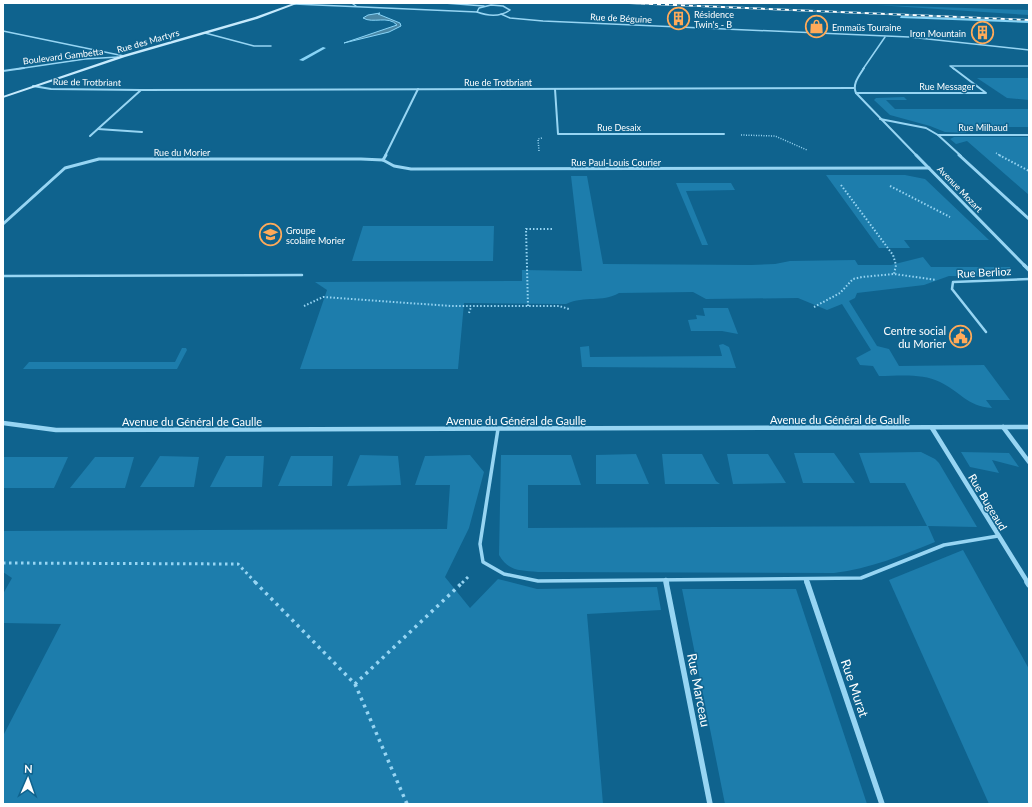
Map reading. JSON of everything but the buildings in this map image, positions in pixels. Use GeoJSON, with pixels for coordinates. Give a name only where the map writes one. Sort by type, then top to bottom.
{"type":"FeatureCollection","features":[{"type":"Feature","properties":{"kind":"main road","name":"Rue des Martyrs"},"geometry":{"type":"LineString","coordinates":[[3,97],[124,56],[296,4]]}},
{"type":"Feature","properties":{"kind":"street"},"geometry":{"type":"LineString","coordinates":[[444,3],[497,6],[509,9],[509,12],[501,14]]}},
{"type":"Feature","properties":{"kind":"street","name":"Rue de Béguine"},"geometry":{"type":"LineString","coordinates":[[296,4],[477,12],[487,15],[501,14],[510,18],[543,21],[886,36],[946,40],[1029,50]]}},
{"type":"Feature","properties":{"kind":"street"},"geometry":{"type":"LineString","coordinates":[[477,12],[477,9],[486,6]]}},
{"type":"Feature","properties":{"kind":"street"},"geometry":{"type":"LineString","coordinates":[[3,31],[124,56]]}},
{"type":"Feature","properties":{"kind":"street"},"geometry":{"type":"LineString","coordinates":[[204,33],[254,46],[271,46]]}},
{"type":"Feature","properties":{"kind":"street"},"geometry":{"type":"LineString","coordinates":[[854,88],[856,80],[880,42],[886,36]]}},
{"type":"Feature","properties":{"kind":"street","name":"Boulevard Gambetta"},"geometry":{"type":"LineString","coordinates":[[3,71],[85,59],[124,56]]}},
{"type":"Feature","properties":{"kind":"street","name":"Rue Messager"},"geometry":{"type":"LineString","coordinates":[[856,93],[986,93],[950,66],[1029,66]]}},
{"type":"Feature","properties":{"kind":"street","name":"Rue de Trotbriant"},"geometry":{"type":"LineString","coordinates":[[33,86],[51,89],[141,90],[854,88]]}},
{"type":"Feature","properties":{"kind":"street","name":"Avenue Mozart"},"geometry":{"type":"LineString","coordinates":[[854,88],[856,93],[880,119],[1029,270]]}},
{"type":"Feature","properties":{"kind":"street"},"geometry":{"type":"LineString","coordinates":[[383,160],[418,89]]}},
{"type":"Feature","properties":{"kind":"street"},"geometry":{"type":"LineString","coordinates":[[554,89],[558,134]]}},
{"type":"Feature","properties":{"kind":"street","name":"Rue de Trotbriant"},"geometry":{"type":"LineString","coordinates":[[90,136],[141,90]]}},
{"type":"Feature","properties":{"kind":"street"},"geometry":{"type":"LineString","coordinates":[[880,119],[915,125],[938,135],[1029,219]]}},
{"type":"Feature","properties":{"kind":"street"},"geometry":{"type":"LineString","coordinates":[[98,128],[142,132]]}},
{"type":"Feature","properties":{"kind":"street","name":"Rue Desaix"},"geometry":{"type":"LineString","coordinates":[[558,134],[724,134]]}},
{"type":"Feature","properties":{"kind":"street","name":"Rue Milhaud"},"geometry":{"type":"LineString","coordinates":[[938,135],[1029,134]]}},
{"type":"Feature","properties":{"kind":"street","name":"Rue du Morier"},"geometry":{"type":"LineString","coordinates":[[3,224],[59,172],[65,168],[99,159],[383,160]]}},
{"type":"Feature","properties":{"kind":"street","name":"Rue Paul-Louis Courier"},"geometry":{"type":"LineString","coordinates":[[383,160],[394,166],[412,169],[538,170],[929,168]]}},
{"type":"Feature","properties":{"kind":"street"},"geometry":{"type":"LineString","coordinates":[[1024,214],[1029,214]]}},
{"type":"Feature","properties":{"kind":"street","name":"Avenue du Général de Gaulle"},"geometry":{"type":"LineString","coordinates":[[3,423],[56,430],[1029,427]]}},
{"type":"Feature","properties":{"kind":"street"},"geometry":{"type":"LineString","coordinates":[[1003,427],[1029,462]]}},
{"type":"Feature","properties":{"kind":"street","name":"Rue Bugeaud"},"geometry":{"type":"LineString","coordinates":[[932,428],[1029,585]]}},
{"type":"Feature","properties":{"kind":"street","name":"Rue Marceau"},"geometry":{"type":"LineString","coordinates":[[666,580],[710,804]]}},
{"type":"Feature","properties":{"kind":"street","name":"Rue Murat"},"geometry":{"type":"LineString","coordinates":[[806,580],[882,804]]}},
{"type":"Feature","properties":{"kind":"lane"},"geometry":{"type":"LineString","coordinates":[[355,3],[353,4],[356,6]]}},
{"type":"Feature","properties":{"kind":"lane"},"geometry":{"type":"LineString","coordinates":[[3,276],[302,275]]}},
{"type":"Feature","properties":{"kind":"lane","name":"Rue Berlioz"},"geometry":{"type":"LineString","coordinates":[[986,332],[952,288],[953,282],[1029,280]]}},
{"type":"Feature","properties":{"kind":"lane"},"geometry":{"type":"LineString","coordinates":[[498,429],[480,544],[483,562],[504,574],[538,581],[806,580],[861,578],[944,545],[998,536]]}},
{"type":"Feature","properties":{"kind":"path"},"geometry":{"type":"LineString","coordinates":[[538,170],[538,138],[558,134]]}},
{"type":"Feature","properties":{"kind":"path"},"geometry":{"type":"LineString","coordinates":[[724,134],[775,136],[812,152],[832,168]]}},
{"type":"Feature","properties":{"kind":"path"},"geometry":{"type":"LineString","coordinates":[[839,183],[893,255],[896,265],[894,274]]}},
{"type":"Feature","properties":{"kind":"path"},"geometry":{"type":"LineString","coordinates":[[888,185],[955,220]]}},
{"type":"Feature","properties":{"kind":"path"},"geometry":{"type":"LineString","coordinates":[[528,306],[526,229],[553,229]]}},
{"type":"Feature","properties":{"kind":"path"},"geometry":{"type":"LineString","coordinates":[[814,307],[840,293],[853,279],[894,274],[953,282]]}},
{"type":"Feature","properties":{"kind":"path"},"geometry":{"type":"LineString","coordinates":[[304,306],[317,298],[323,297],[471,306],[559,306],[569,308]]}},
{"type":"Feature","properties":{"kind":"path"},"geometry":{"type":"LineString","coordinates":[[469,313],[471,306]]}},
{"type":"Feature","properties":{"kind":"path"},"geometry":{"type":"LineString","coordinates":[[355,684],[483,562]]}},
{"type":"Feature","properties":{"kind":"path"},"geometry":{"type":"LineString","coordinates":[[3,563],[238,564],[355,684],[407,804]]}},
{"type":"Feature","properties":{"kind":"shaded area"},"geometry":{"type":"Polygon","coordinates":[[[876,5],[1029,10],[1029,15],[876,5]]]}},
{"type":"Feature","properties":{"kind":"shaded area"},"geometry":{"type":"Polygon","coordinates":[[[380,13],[378,14],[400,23],[401,26],[389,32],[344,43],[397,25],[393,22],[385,20],[367,20],[363,18],[368,15],[380,13]]]}},
{"type":"Feature","properties":{"kind":"shaded area"},"geometry":{"type":"Polygon","coordinates":[[[977,78],[1029,78],[1029,100],[1007,98],[977,78]]]}},
{"type":"Feature","properties":{"kind":"shaded area"},"geometry":{"type":"Polygon","coordinates":[[[904,97],[907,100],[886,100],[895,109],[1029,109],[1029,127],[967,127],[966,133],[945,132],[930,126],[890,115],[874,100],[876,98],[904,97]]]}},
{"type":"Feature","properties":{"kind":"shaded area"},"geometry":{"type":"Polygon","coordinates":[[[954,137],[1029,137],[1029,195],[967,141],[956,144],[950,139],[954,137]]]}},
{"type":"Feature","properties":{"kind":"shaded area"},"geometry":{"type":"Polygon","coordinates":[[[826,175],[905,175],[925,179],[989,240],[904,240],[910,248],[879,248],[826,175]]]}},
{"type":"Feature","properties":{"kind":"shaded area"},"geometry":{"type":"Polygon","coordinates":[[[571,176],[587,176],[603,264],[751,265],[775,264],[790,261],[855,260],[858,265],[891,265],[923,257],[931,267],[1010,267],[1011,271],[995,276],[949,276],[924,285],[857,293],[855,298],[849,301],[877,346],[889,349],[899,366],[984,365],[1010,400],[986,400],[992,408],[983,407],[970,402],[947,386],[933,379],[918,376],[879,376],[873,366],[860,365],[856,358],[871,350],[842,304],[827,310],[798,298],[706,299],[693,292],[619,293],[606,298],[573,301],[566,304],[464,303],[458,369],[300,369],[327,290],[315,282],[522,281],[522,270],[582,271],[571,176]]]}},
{"type":"Feature","properties":{"kind":"shaded area"},"geometry":{"type":"Polygon","coordinates":[[[676,183],[731,183],[735,190],[686,191],[708,245],[702,245],[676,183]]]}},
{"type":"Feature","properties":{"kind":"shaded area"},"geometry":{"type":"Polygon","coordinates":[[[363,226],[494,226],[493,261],[352,261],[363,226]]]}},
{"type":"Feature","properties":{"kind":"shaded area"},"geometry":{"type":"Polygon","coordinates":[[[703,308],[728,308],[738,334],[722,331],[691,331],[688,320],[697,319],[696,315],[705,316],[703,308]]]}},
{"type":"Feature","properties":{"kind":"shaded area"},"geometry":{"type":"Polygon","coordinates":[[[723,344],[729,347],[736,368],[582,367],[580,347],[589,346],[590,357],[722,356],[719,345],[723,344]]]}},
{"type":"Feature","properties":{"kind":"shaded area"},"geometry":{"type":"Polygon","coordinates":[[[182,348],[186,348],[187,350],[177,369],[23,369],[29,362],[175,362],[182,348]]]}},
{"type":"Feature","properties":{"kind":"shaded area"},"geometry":{"type":"Polygon","coordinates":[[[921,452],[935,459],[939,463],[977,527],[928,526],[935,542],[886,561],[860,568],[834,573],[538,572],[520,570],[511,567],[503,561],[499,555],[501,455],[571,455],[581,485],[528,485],[528,528],[927,526],[905,483],[870,483],[859,453],[921,452]]]}},
{"type":"Feature","properties":{"kind":"shaded area"},"geometry":{"type":"Polygon","coordinates":[[[961,452],[1009,453],[1019,467],[992,460],[999,473],[970,467],[961,452]]]}},
{"type":"Feature","properties":{"kind":"shaded area"},"geometry":{"type":"Polygon","coordinates":[[[794,453],[834,453],[855,483],[803,483],[794,453]]]}},
{"type":"Feature","properties":{"kind":"shaded area"},"geometry":{"type":"Polygon","coordinates":[[[636,454],[649,484],[596,484],[596,455],[636,454]]]}},
{"type":"Feature","properties":{"kind":"shaded area"},"geometry":{"type":"Polygon","coordinates":[[[662,454],[702,454],[716,481],[720,484],[665,484],[662,454]]]}},
{"type":"Feature","properties":{"kind":"shaded area"},"geometry":{"type":"Polygon","coordinates":[[[727,454],[768,454],[786,483],[733,484],[727,454]]]}},
{"type":"Feature","properties":{"kind":"shaded area"},"geometry":{"type":"Polygon","coordinates":[[[360,455],[398,456],[401,485],[347,486],[360,455]]]}},
{"type":"Feature","properties":{"kind":"shaded area"},"geometry":{"type":"Polygon","coordinates":[[[470,455],[484,472],[469,528],[445,577],[470,608],[498,579],[537,589],[657,587],[661,610],[587,614],[603,804],[3,804],[3,736],[61,624],[3,623],[3,594],[12,578],[3,572],[3,531],[447,529],[450,485],[415,485],[425,456],[470,455]]]}},
{"type":"Feature","properties":{"kind":"shaded area"},"geometry":{"type":"Polygon","coordinates":[[[160,456],[199,457],[194,487],[140,487],[160,456]]]}},
{"type":"Feature","properties":{"kind":"shaded area"},"geometry":{"type":"Polygon","coordinates":[[[226,456],[264,456],[262,487],[210,487],[226,456]]]}},
{"type":"Feature","properties":{"kind":"shaded area"},"geometry":{"type":"Polygon","coordinates":[[[291,456],[333,456],[332,486],[278,486],[291,456]]]}},
{"type":"Feature","properties":{"kind":"shaded area"},"geometry":{"type":"Polygon","coordinates":[[[3,457],[68,457],[54,488],[3,488],[3,457]]]}},
{"type":"Feature","properties":{"kind":"shaded area"},"geometry":{"type":"Polygon","coordinates":[[[95,457],[134,457],[125,488],[70,488],[95,457]]]}},
{"type":"Feature","properties":{"kind":"shaded area"},"geometry":{"type":"Polygon","coordinates":[[[963,550],[1029,669],[1029,804],[989,804],[889,580],[963,550]]]}},
{"type":"Feature","properties":{"kind":"shaded area"},"geometry":{"type":"Polygon","coordinates":[[[682,589],[796,589],[867,804],[725,804],[682,589]]]}},
{"type":"Feature","properties":{"kind":"waterway"},"geometry":{"type":"LineString","coordinates":[[901,17],[1029,22]]}},
{"type":"Feature","properties":{"kind":"waterway"},"geometry":{"type":"LineString","coordinates":[[301,60],[324,48]]}},
{"type":"Feature","properties":{"kind":"railway"},"geometry":{"type":"LineString","coordinates":[[629,3],[1029,20]]}},
{"type":"Feature","properties":{"kind":"place","name":"Résidence Twin's - B"},"geometry":{"type":"Point","coordinates":[679,19]}},
{"type":"Feature","properties":{"kind":"place","name":"Emmaüs Touraine"},"geometry":{"type":"Point","coordinates":[816,27]}},
{"type":"Feature","properties":{"kind":"place","name":"Iron Mountain"},"geometry":{"type":"Point","coordinates":[982,33]}},
{"type":"Feature","properties":{"kind":"place","name":"Groupe scolaire Morier"},"geometry":{"type":"Point","coordinates":[271,235]}},
{"type":"Feature","properties":{"kind":"place","name":"Centre social du Morier"},"geometry":{"type":"Point","coordinates":[961,336]}}]}
